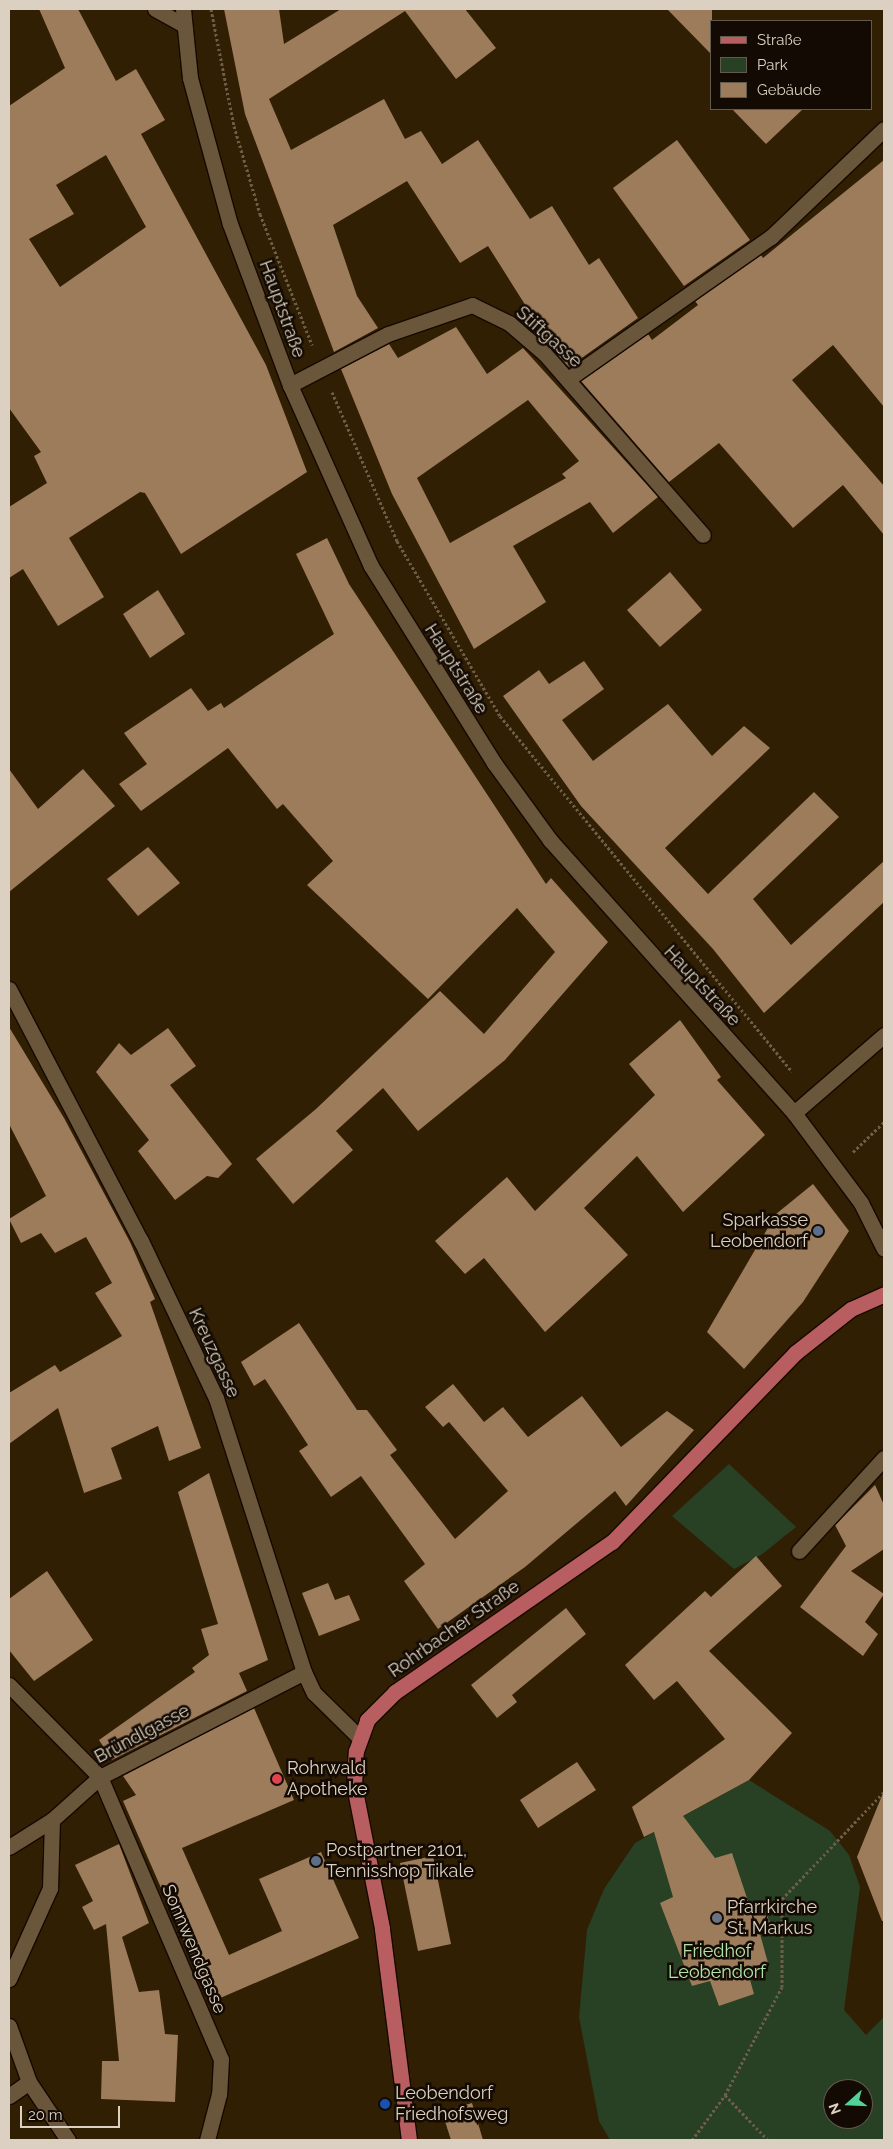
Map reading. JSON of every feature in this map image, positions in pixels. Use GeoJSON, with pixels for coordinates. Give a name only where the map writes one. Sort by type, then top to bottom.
{"type":"FeatureCollection","features":[{"type":"Feature","properties":{"kind":"main road","name":"Rohrbacher Straße"},"geometry":{"type":"LineString","coordinates":[[409,2140],[382,1928],[354,1785],[360,1738],[367,1720],[395,1692],[612,1542],[795,1353],[851,1309],[884,1294]]}},
{"type":"Feature","properties":{"kind":"street"},"geometry":{"type":"LineString","coordinates":[[155,9],[184,25]]}},
{"type":"Feature","properties":{"kind":"street","name":"Hauptstraße"},"geometry":{"type":"LineString","coordinates":[[183,9],[190,78],[207,149],[290,385],[372,566],[494,763],[550,840],[619,922],[794,1113],[837,1168],[884,1248]]}},
{"type":"Feature","properties":{"kind":"street"},"geometry":{"type":"LineString","coordinates":[[568,379],[771,237],[884,129]]}},
{"type":"Feature","properties":{"kind":"street","name":"Stiftgasse"},"geometry":{"type":"LineString","coordinates":[[290,385],[427,317],[472,305],[509,323],[568,379],[703,535]]}},
{"type":"Feature","properties":{"kind":"street","name":"Kreuzgasse"},"geometry":{"type":"LineString","coordinates":[[9,989],[141,1241],[216,1398],[304,1672],[314,1692],[360,1738]]}},
{"type":"Feature","properties":{"kind":"street"},"geometry":{"type":"LineString","coordinates":[[794,1113],[884,1035]]}},
{"type":"Feature","properties":{"kind":"street"},"geometry":{"type":"LineString","coordinates":[[800,1551],[884,1458]]}},
{"type":"Feature","properties":{"kind":"street","name":"Bründlgasse"},"geometry":{"type":"LineString","coordinates":[[9,1847],[52,1820],[100,1777],[304,1672]]}},
{"type":"Feature","properties":{"kind":"street"},"geometry":{"type":"LineString","coordinates":[[9,1685],[100,1777]]}},
{"type":"Feature","properties":{"kind":"street","name":"Sonnwendgasse"},"geometry":{"type":"LineString","coordinates":[[100,1777],[221,2059],[219,2094],[208,2140]]}},
{"type":"Feature","properties":{"kind":"street"},"geometry":{"type":"LineString","coordinates":[[9,1979],[50,1888],[52,1820]]}},
{"type":"Feature","properties":{"kind":"street"},"geometry":{"type":"LineString","coordinates":[[9,2026],[29,2082],[68,2140]]}},
{"type":"Feature","properties":{"kind":"street"},"geometry":{"type":"LineString","coordinates":[[9,2096],[29,2082]]}},
{"type":"Feature","properties":{"kind":"path"},"geometry":{"type":"LineString","coordinates":[[211,9],[234,126],[260,214],[322,368],[397,541],[500,716],[786,1059],[807,1101]]}},
{"type":"Feature","properties":{"kind":"path"},"geometry":{"type":"LineString","coordinates":[[837,1168],[884,1122]]}},
{"type":"Feature","properties":{"kind":"path"},"geometry":{"type":"LineString","coordinates":[[692,2140],[725,2095],[782,1987],[782,1899],[884,1792]]}},
{"type":"Feature","properties":{"kind":"path"},"geometry":{"type":"LineString","coordinates":[[725,2095],[768,2140]]}},
{"type":"Feature","properties":{"kind":"green space"},"geometry":{"type":"Polygon","coordinates":[[[729,1464],[796,1527],[761,1555],[734,1569],[672,1516],[729,1464]]]}},
{"type":"Feature","properties":{"kind":"green space","name":"Friedhof Leobendorf"},"geometry":{"type":"Polygon","coordinates":[[[749,1780],[830,1831],[849,1855],[860,1887],[844,2010],[866,2035],[884,2017],[884,2140],[610,2140],[599,2121],[579,2017],[587,1930],[604,1889],[635,1843],[749,1780]]]}},
{"type":"Feature","properties":{"kind":"building"},"geometry":{"type":"Polygon","coordinates":[[[39,9],[78,9],[116,81],[136,69],[165,120],[141,134],[266,365],[307,472],[181,554],[145,493],[140,492],[69,538],[104,597],[58,626],[23,569],[9,578],[9,507],[47,483],[34,456],[41,452],[9,408],[9,106],[65,68],[39,9]],[[106,155],[56,185],[74,214],[29,239],[60,287],[146,227],[106,155]]]}},
{"type":"Feature","properties":{"kind":"building"},"geometry":{"type":"Polygon","coordinates":[[[224,9],[279,9],[284,44],[341,9],[465,9],[496,48],[456,79],[405,11],[269,99],[291,150],[384,99],[405,139],[421,131],[442,164],[478,140],[530,219],[552,206],[589,265],[599,258],[638,318],[569,367],[539,336],[543,333],[488,246],[460,263],[407,181],[333,225],[357,296],[378,328],[334,352],[245,114],[224,9]]]}},
{"type":"Feature","properties":{"kind":"building"},"geometry":{"type":"Polygon","coordinates":[[[667,9],[712,9],[710,53],[667,9]]]}},
{"type":"Feature","properties":{"kind":"building"},"geometry":{"type":"Polygon","coordinates":[[[733,110],[802,110],[766,144],[733,110]]]}},
{"type":"Feature","properties":{"kind":"building"},"geometry":{"type":"Polygon","coordinates":[[[677,140],[750,240],[684,286],[613,188],[677,140]]]}},
{"type":"Feature","properties":{"kind":"building"},"geometry":{"type":"Polygon","coordinates":[[[884,160],[884,407],[833,345],[792,380],[884,486],[884,535],[843,485],[793,528],[719,443],[669,482],[581,381],[648,334],[652,340],[698,305],[695,301],[761,255],[763,258],[884,160]]]}},
{"type":"Feature","properties":{"kind":"building"},"geometry":{"type":"Polygon","coordinates":[[[456,327],[487,374],[523,348],[658,497],[613,533],[590,502],[513,546],[546,602],[474,649],[392,494],[341,369],[389,344],[398,358],[456,327]],[[528,400],[417,478],[450,543],[566,478],[562,474],[579,461],[528,400]]]}},
{"type":"Feature","properties":{"kind":"building"},"geometry":{"type":"Polygon","coordinates":[[[327,538],[349,584],[546,884],[551,878],[608,942],[505,1060],[418,1131],[383,1088],[336,1131],[353,1150],[293,1204],[256,1159],[316,1109],[440,991],[484,1034],[555,952],[517,908],[428,999],[307,885],[333,861],[283,804],[277,809],[228,748],[141,811],[119,784],[147,764],[124,733],[191,688],[208,711],[221,703],[224,708],[334,634],[296,554],[327,538]]]}},
{"type":"Feature","properties":{"kind":"building"},"geometry":{"type":"Polygon","coordinates":[[[670,572],[702,610],[660,647],[627,610],[670,572]]]}},
{"type":"Feature","properties":{"kind":"building"},"geometry":{"type":"Polygon","coordinates":[[[158,590],[185,634],[150,658],[123,614],[158,590]]]}},
{"type":"Feature","properties":{"kind":"building"},"geometry":{"type":"Polygon","coordinates":[[[584,661],[604,689],[562,720],[593,761],[668,704],[712,756],[744,726],[770,748],[665,848],[708,894],[814,792],[839,817],[753,899],[791,945],[884,861],[884,902],[764,1013],[713,949],[581,806],[503,696],[539,670],[549,684],[584,661]]]}},
{"type":"Feature","properties":{"kind":"building"},"geometry":{"type":"Polygon","coordinates":[[[9,769],[38,809],[83,769],[115,806],[9,892],[9,769]]]}},
{"type":"Feature","properties":{"kind":"building"},"geometry":{"type":"Polygon","coordinates":[[[148,847],[180,883],[138,916],[107,879],[148,847]]]}},
{"type":"Feature","properties":{"kind":"building"},"geometry":{"type":"Polygon","coordinates":[[[680,1020],[721,1077],[717,1080],[765,1135],[683,1212],[637,1156],[584,1208],[628,1255],[545,1332],[484,1258],[465,1274],[435,1241],[507,1177],[535,1211],[655,1095],[629,1064],[680,1020]]]}},
{"type":"Feature","properties":{"kind":"building"},"geometry":{"type":"Polygon","coordinates":[[[9,1027],[64,1118],[130,1242],[155,1299],[150,1302],[201,1448],[169,1461],[158,1426],[111,1448],[122,1479],[84,1493],[58,1408],[9,1444],[9,1393],[55,1365],[60,1372],[122,1336],[95,1293],[112,1283],[86,1237],[55,1253],[41,1233],[21,1243],[9,1219],[46,1196],[9,1124],[9,1027]]]}},
{"type":"Feature","properties":{"kind":"building"},"geometry":{"type":"Polygon","coordinates":[[[168,1028],[196,1066],[170,1085],[232,1164],[218,1178],[207,1176],[175,1200],[138,1151],[149,1140],[96,1072],[119,1043],[131,1055],[168,1028]]]}},
{"type":"Feature","properties":{"kind":"building"},"geometry":{"type":"Polygon","coordinates":[[[813,1184],[849,1231],[803,1302],[744,1369],[707,1332],[776,1214],[813,1184]]]}},
{"type":"Feature","properties":{"kind":"building"},"geometry":{"type":"Polygon","coordinates":[[[299,1323],[357,1410],[367,1410],[397,1450],[390,1455],[455,1539],[508,1491],[449,1422],[443,1427],[425,1407],[453,1384],[484,1422],[503,1407],[528,1437],[582,1396],[621,1447],[667,1411],[694,1430],[626,1506],[615,1491],[525,1567],[438,1629],[404,1581],[425,1564],[361,1476],[331,1497],[299,1451],[308,1445],[265,1379],[254,1386],[241,1362],[299,1323]]]}},
{"type":"Feature","properties":{"kind":"building"},"geometry":{"type":"Polygon","coordinates":[[[209,1473],[268,1660],[239,1673],[247,1691],[112,1760],[99,1740],[195,1672],[192,1668],[209,1655],[201,1629],[218,1624],[178,1492],[209,1473]]]}},
{"type":"Feature","properties":{"kind":"building"},"geometry":{"type":"Polygon","coordinates":[[[875,1485],[884,1505],[884,1549],[851,1571],[884,1594],[865,1622],[878,1634],[863,1656],[800,1607],[846,1546],[835,1525],[875,1485]]]}},
{"type":"Feature","properties":{"kind":"building"},"geometry":{"type":"Polygon","coordinates":[[[756,1556],[782,1586],[709,1651],[792,1733],[749,1780],[683,1816],[715,1858],[732,1853],[750,1907],[762,1903],[773,1930],[760,1934],[768,1963],[747,1969],[754,1994],[719,2006],[710,1981],[692,1986],[660,1903],[673,1897],[654,1832],[644,1837],[632,1807],[725,1739],[677,1681],[654,1700],[625,1665],[705,1591],[711,1597],[756,1556]]]}},
{"type":"Feature","properties":{"kind":"building"},"geometry":{"type":"Polygon","coordinates":[[[47,1571],[93,1640],[34,1681],[9,1650],[9,1599],[47,1571]]]}},
{"type":"Feature","properties":{"kind":"building"},"geometry":{"type":"Polygon","coordinates":[[[328,1583],[335,1600],[349,1595],[360,1620],[319,1636],[302,1593],[328,1583]]]}},
{"type":"Feature","properties":{"kind":"building"},"geometry":{"type":"Polygon","coordinates":[[[566,1608],[586,1634],[512,1695],[517,1702],[497,1718],[471,1685],[566,1608]]]}},
{"type":"Feature","properties":{"kind":"building"},"geometry":{"type":"Polygon","coordinates":[[[254,1708],[294,1800],[182,1848],[229,1955],[282,1931],[259,1879],[321,1852],[359,1938],[211,2002],[123,1801],[136,1795],[123,1776],[254,1708]]]}},
{"type":"Feature","properties":{"kind":"building"},"geometry":{"type":"Polygon","coordinates":[[[577,1762],[596,1790],[538,1828],[520,1800],[577,1762]]]}},
{"type":"Feature","properties":{"kind":"building"},"geometry":{"type":"Polygon","coordinates":[[[883,1793],[884,1921],[882,1921],[857,1857],[883,1793]]]}},
{"type":"Feature","properties":{"kind":"building"},"geometry":{"type":"Polygon","coordinates":[[[119,1844],[149,1923],[122,1937],[139,1992],[159,1990],[165,2034],[178,2035],[175,2102],[101,2099],[102,2061],[119,2061],[106,1924],[94,1930],[82,1907],[93,1901],[75,1865],[119,1844]]]}},
{"type":"Feature","properties":{"kind":"building"},"geometry":{"type":"Polygon","coordinates":[[[433,1856],[451,1944],[418,1951],[400,1863],[433,1856]]]}},
{"type":"Feature","properties":{"kind":"building"},"geometry":{"type":"Polygon","coordinates":[[[472,2103],[483,2140],[451,2140],[442,2112],[472,2103]]]}},
{"type":"Feature","properties":{"kind":"place","name":"Sparkasse Leobendorf"},"geometry":{"type":"Point","coordinates":[818,1231]}},
{"type":"Feature","properties":{"kind":"place","name":"Rohrwald Apotheke"},"geometry":{"type":"Point","coordinates":[277,1779]}},
{"type":"Feature","properties":{"kind":"place","name":"Postpartner 2101, Tennisshop Tikale"},"geometry":{"type":"Point","coordinates":[316,1861]}},
{"type":"Feature","properties":{"kind":"place","name":"Pfarrkirche St. Markus"},"geometry":{"type":"Point","coordinates":[717,1918]}},
{"type":"Feature","properties":{"kind":"place","name":"Leobendorf Friedhofsweg"},"geometry":{"type":"Point","coordinates":[385,2104]}}]}
